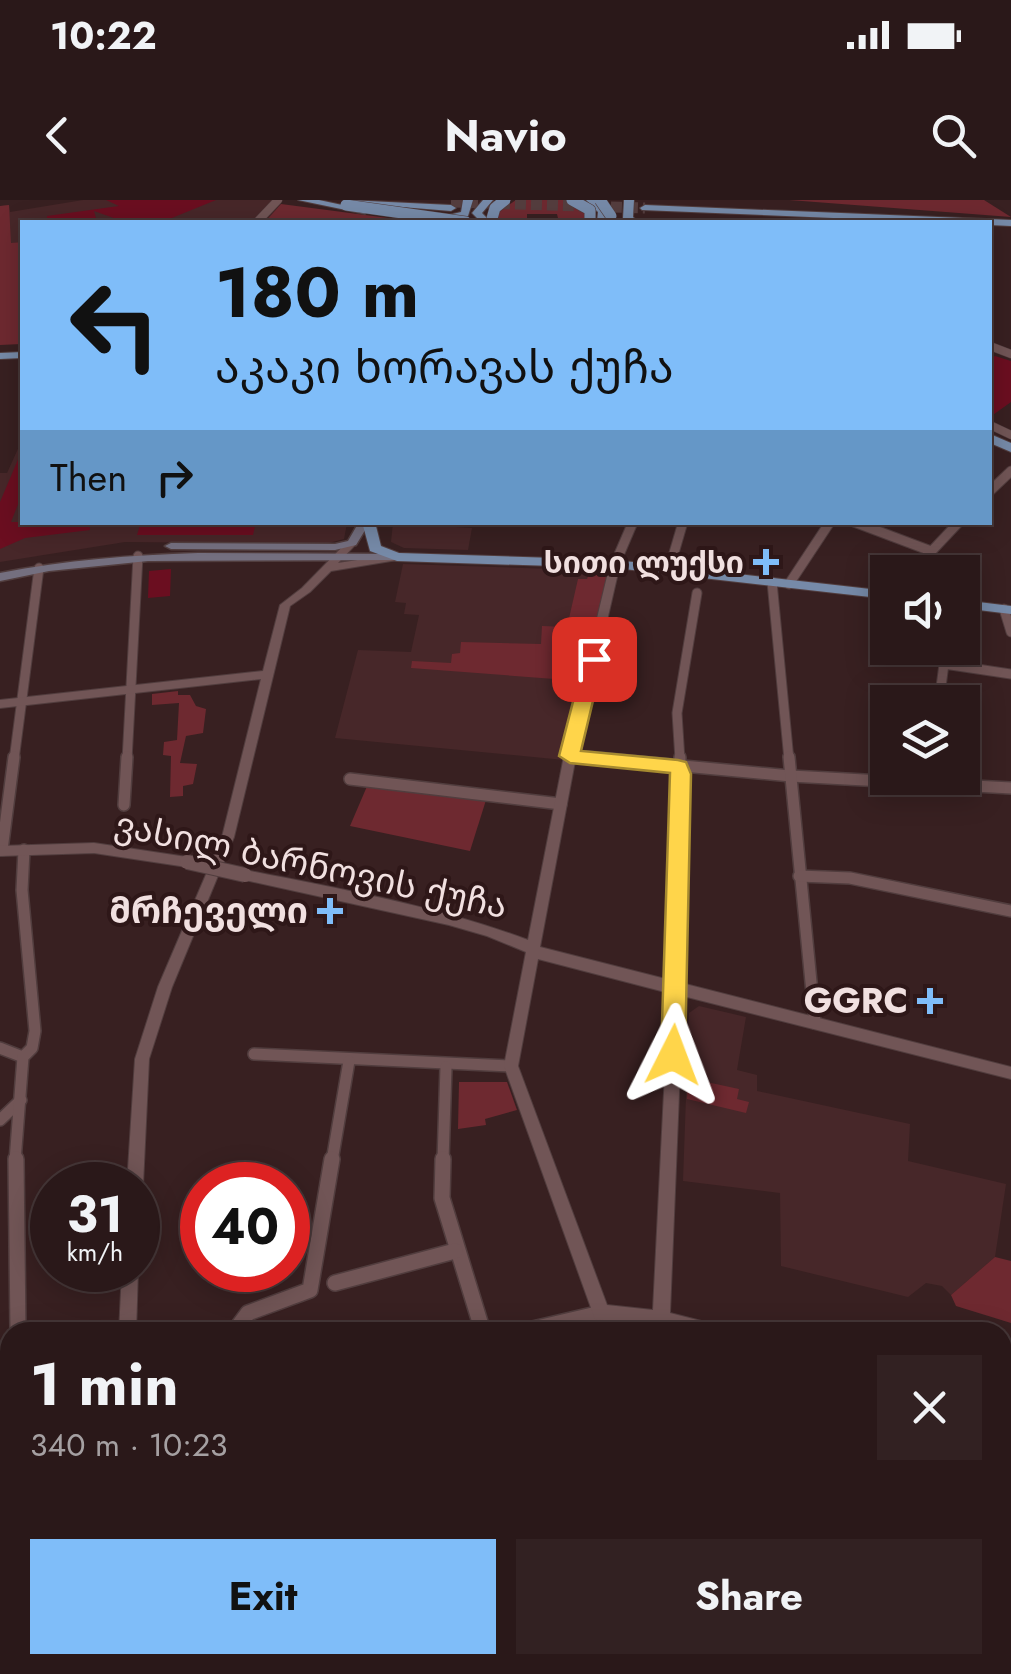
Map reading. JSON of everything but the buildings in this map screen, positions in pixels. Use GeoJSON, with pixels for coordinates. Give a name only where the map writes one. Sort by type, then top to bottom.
{"type":"FeatureCollection","features":[{"type":"Feature","properties":{"kind":"main road"},"geometry":{"type":"LineString","coordinates":[[304,200],[451,205]]}},
{"type":"Feature","properties":{"kind":"main road"},"geometry":{"type":"LineString","coordinates":[[304,200],[436,220]]}},
{"type":"Feature","properties":{"kind":"main road"},"geometry":{"type":"LineString","coordinates":[[413,200],[451,205]]}},
{"type":"Feature","properties":{"kind":"main road"},"geometry":{"type":"LineString","coordinates":[[427,218],[462,216],[468,200]]}},
{"type":"Feature","properties":{"kind":"main road"},"geometry":{"type":"LineString","coordinates":[[572,200],[590,210],[590,220]]}},
{"type":"Feature","properties":{"kind":"main road"},"geometry":{"type":"LineString","coordinates":[[591,200],[608,220]]}},
{"type":"Feature","properties":{"kind":"main road"},"geometry":{"type":"LineString","coordinates":[[669,200],[850,220]]}},
{"type":"Feature","properties":{"kind":"main road"},"geometry":{"type":"LineString","coordinates":[[718,200],[946,220]]}},
{"type":"Feature","properties":{"kind":"main road"},"geometry":{"type":"LineString","coordinates":[[486,220],[477,213],[500,201]]}},
{"type":"Feature","properties":{"kind":"main road"},"geometry":{"type":"LineString","coordinates":[[349,202],[458,220]]}},
{"type":"Feature","properties":{"kind":"main road"},"geometry":{"type":"LineString","coordinates":[[645,207],[682,202]]}},
{"type":"Feature","properties":{"kind":"main road"},"geometry":{"type":"LineString","coordinates":[[645,207],[886,220]]}},
{"type":"Feature","properties":{"kind":"main road"},"geometry":{"type":"LineString","coordinates":[[825,216],[930,218]]}},
{"type":"Feature","properties":{"kind":"main road"},"geometry":{"type":"LineString","coordinates":[[0,569],[119,548],[326,547],[352,543],[364,525]]}},
{"type":"Feature","properties":{"kind":"main road"},"geometry":{"type":"LineString","coordinates":[[367,525],[376,548],[397,557]]}},
{"type":"Feature","properties":{"kind":"main road"},"geometry":{"type":"LineString","coordinates":[[0,577],[39,568],[138,556],[397,557],[615,564],[669,570],[699,584],[772,582],[870,594]]}},
{"type":"Feature","properties":{"kind":"main road"},"geometry":{"type":"LineString","coordinates":[[980,606],[1007,609]]}},
{"type":"Feature","properties":{"kind":"street"},"geometry":{"type":"LineString","coordinates":[[259,220],[278,200]]}},
{"type":"Feature","properties":{"kind":"street"},"geometry":{"type":"LineString","coordinates":[[992,489],[1011,471]]}},
{"type":"Feature","properties":{"kind":"street"},"geometry":{"type":"LineString","coordinates":[[606,1322],[511,1066],[570,756],[615,564],[632,525]]}},
{"type":"Feature","properties":{"kind":"street"},"geometry":{"type":"LineString","coordinates":[[669,570],[682,525]]}},
{"type":"Feature","properties":{"kind":"street"},"geometry":{"type":"LineString","coordinates":[[789,584],[828,525]]}},
{"type":"Feature","properties":{"kind":"street"},"geometry":{"type":"LineString","coordinates":[[862,525],[931,551]]}},
{"type":"Feature","properties":{"kind":"street"},"geometry":{"type":"LineString","coordinates":[[927,555],[956,525]]}},
{"type":"Feature","properties":{"kind":"street"},"geometry":{"type":"LineString","coordinates":[[136,1162],[142,1058],[165,987],[228,838],[285,605],[306,590],[352,543]]}},
{"type":"Feature","properties":{"kind":"street"},"geometry":{"type":"LineString","coordinates":[[124,806],[138,556]]}},
{"type":"Feature","properties":{"kind":"street"},"geometry":{"type":"LineString","coordinates":[[322,570],[397,557]]}},
{"type":"Feature","properties":{"kind":"street"},"geometry":{"type":"LineString","coordinates":[[1,851],[39,568]]}},
{"type":"Feature","properties":{"kind":"street"},"geometry":{"type":"LineString","coordinates":[[772,582],[815,1023]]}},
{"type":"Feature","properties":{"kind":"street"},"geometry":{"type":"LineString","coordinates":[[661,1319],[676,989],[677,713],[699,584]]}},
{"type":"Feature","properties":{"kind":"street"},"geometry":{"type":"LineString","coordinates":[[1007,609],[1011,632]]}},
{"type":"Feature","properties":{"kind":"street"},"geometry":{"type":"LineString","coordinates":[[941,685],[944,664],[1011,674]]}},
{"type":"Feature","properties":{"kind":"street"},"geometry":{"type":"LineString","coordinates":[[0,704],[132,686],[268,674]]}},
{"type":"Feature","properties":{"kind":"street"},"geometry":{"type":"LineString","coordinates":[[570,756],[791,776],[1011,788]]}},
{"type":"Feature","properties":{"kind":"street"},"geometry":{"type":"LineString","coordinates":[[350,780],[561,804]]}},
{"type":"Feature","properties":{"kind":"street","name":"ვასილ ბარნოვის ქუჩა"},"geometry":{"type":"LineString","coordinates":[[1,851],[94,848],[245,874],[458,924],[535,948],[542,955],[1011,1072]]}},
{"type":"Feature","properties":{"kind":"street"},"geometry":{"type":"LineString","coordinates":[[18,1322],[14,1180],[23,1057],[32,1048],[36,1031],[22,890],[24,850]]}},
{"type":"Feature","properties":{"kind":"street"},"geometry":{"type":"LineString","coordinates":[[800,876],[850,878],[1011,911]]}},
{"type":"Feature","properties":{"kind":"street"},"geometry":{"type":"LineString","coordinates":[[0,1048],[23,1057]]}},
{"type":"Feature","properties":{"kind":"street"},"geometry":{"type":"LineString","coordinates":[[254,1054],[446,1066],[511,1066]]}},
{"type":"Feature","properties":{"kind":"street"},"geometry":{"type":"LineString","coordinates":[[241,1322],[248,1313],[310,1290],[349,1061]]}},
{"type":"Feature","properties":{"kind":"street"},"geometry":{"type":"LineString","coordinates":[[446,1066],[442,1198],[480,1322]]}},
{"type":"Feature","properties":{"kind":"street"},"geometry":{"type":"LineString","coordinates":[[0,1120],[22,1100]]}},
{"type":"Feature","properties":{"kind":"street"},"geometry":{"type":"LineString","coordinates":[[335,1283],[455,1250]]}},
{"type":"Feature","properties":{"kind":"street"},"geometry":{"type":"LineString","coordinates":[[127,1322],[129,1292]]}},
{"type":"Feature","properties":{"kind":"street"},"geometry":{"type":"LineString","coordinates":[[563,1322],[602,1313],[673,1322]]}},
{"type":"Feature","properties":{"kind":"shaded area"},"geometry":{"type":"Polygon","coordinates":[[[83,200],[278,200],[281,204],[267,220],[20,220],[20,242],[0,245],[0,206],[9,205],[10,212],[83,200]]]}},
{"type":"Feature","properties":{"kind":"shaded area"},"geometry":{"type":"Polygon","coordinates":[[[516,200],[567,200],[586,210],[587,220],[527,214],[527,220],[495,220],[496,214],[516,200]]]}},
{"type":"Feature","properties":{"kind":"shaded area"},"geometry":{"type":"Polygon","coordinates":[[[789,200],[984,200],[1011,217],[789,200]]]}},
{"type":"Feature","properties":{"kind":"shaded area"},"geometry":{"type":"Polygon","coordinates":[[[281,204],[404,220],[267,220],[281,204]]]}},
{"type":"Feature","properties":{"kind":"shaded area"},"geometry":{"type":"Polygon","coordinates":[[[9,205],[11,243],[20,242],[20,344],[0,345],[0,206],[9,205]]]}},
{"type":"Feature","properties":{"kind":"shaded area"},"geometry":{"type":"Polygon","coordinates":[[[20,444],[20,525],[347,525],[344,539],[325,544],[125,542],[0,562],[0,473],[7,473],[20,444]]]}},
{"type":"Feature","properties":{"kind":"shaded area"},"geometry":{"type":"Polygon","coordinates":[[[393,525],[472,528],[468,550],[404,548],[391,542],[393,525]]]}},
{"type":"Feature","properties":{"kind":"shaded area"},"geometry":{"type":"Polygon","coordinates":[[[403,564],[612,571],[564,760],[335,738],[358,650],[411,652],[419,615],[404,614],[406,603],[395,602],[403,564]]]}},
{"type":"Feature","properties":{"kind":"shaded area"},"geometry":{"type":"Polygon","coordinates":[[[589,574],[610,575],[581,681],[411,668],[412,661],[451,663],[452,654],[460,653],[461,642],[541,644],[542,626],[567,627],[578,579],[587,579],[589,574]]]}},
{"type":"Feature","properties":{"kind":"shaded area"},"geometry":{"type":"Polygon","coordinates":[[[178,691],[178,695],[190,695],[196,706],[206,709],[203,733],[186,736],[180,763],[197,764],[193,784],[183,786],[183,796],[170,797],[171,756],[163,755],[164,742],[177,740],[179,703],[152,705],[152,694],[178,691]]]}},
{"type":"Feature","properties":{"kind":"shaded area"},"geometry":{"type":"Polygon","coordinates":[[[368,784],[486,800],[470,851],[350,826],[368,784]]]}},
{"type":"Feature","properties":{"kind":"shaded area"},"geometry":{"type":"Polygon","coordinates":[[[699,1006],[746,1017],[737,1070],[757,1075],[757,1091],[910,1124],[908,1161],[1006,1184],[995,1257],[951,1295],[942,1286],[926,1283],[908,1297],[781,1266],[780,1193],[683,1181],[689,1013],[699,1006]]]}},
{"type":"Feature","properties":{"kind":"shaded area"},"geometry":{"type":"Polygon","coordinates":[[[688,1078],[739,1089],[737,1099],[749,1102],[746,1113],[687,1099],[688,1078]]]}},
{"type":"Feature","properties":{"kind":"shaded area"},"geometry":{"type":"Polygon","coordinates":[[[459,1082],[507,1082],[517,1110],[485,1119],[486,1125],[458,1129],[459,1082]]]}},
{"type":"Feature","properties":{"kind":"shaded area"},"geometry":{"type":"Polygon","coordinates":[[[995,1257],[1011,1261],[1011,1322],[956,1306],[951,1295],[995,1257]]]}},
{"type":"Feature","properties":{"kind":"tunnel"},"geometry":{"type":"LineString","coordinates":[[451,202],[645,208]]}},
{"type":"Feature","properties":{"kind":"place","name":"სითი ლუქსი"},"geometry":{"type":"Point","coordinates":[766,562]}},
{"type":"Feature","properties":{"kind":"place","name":"მრჩეველი"},"geometry":{"type":"Point","coordinates":[330,911]}},
{"type":"Feature","properties":{"kind":"place","name":"GGRC"},"geometry":{"type":"Point","coordinates":[930,1001]}},
{"type":"Feature","properties":{"kind":"route"},"geometry":{"type":"LineString","coordinates":[[594,659],[570,756],[678,767],[680,774],[673,1055]]}}]}
